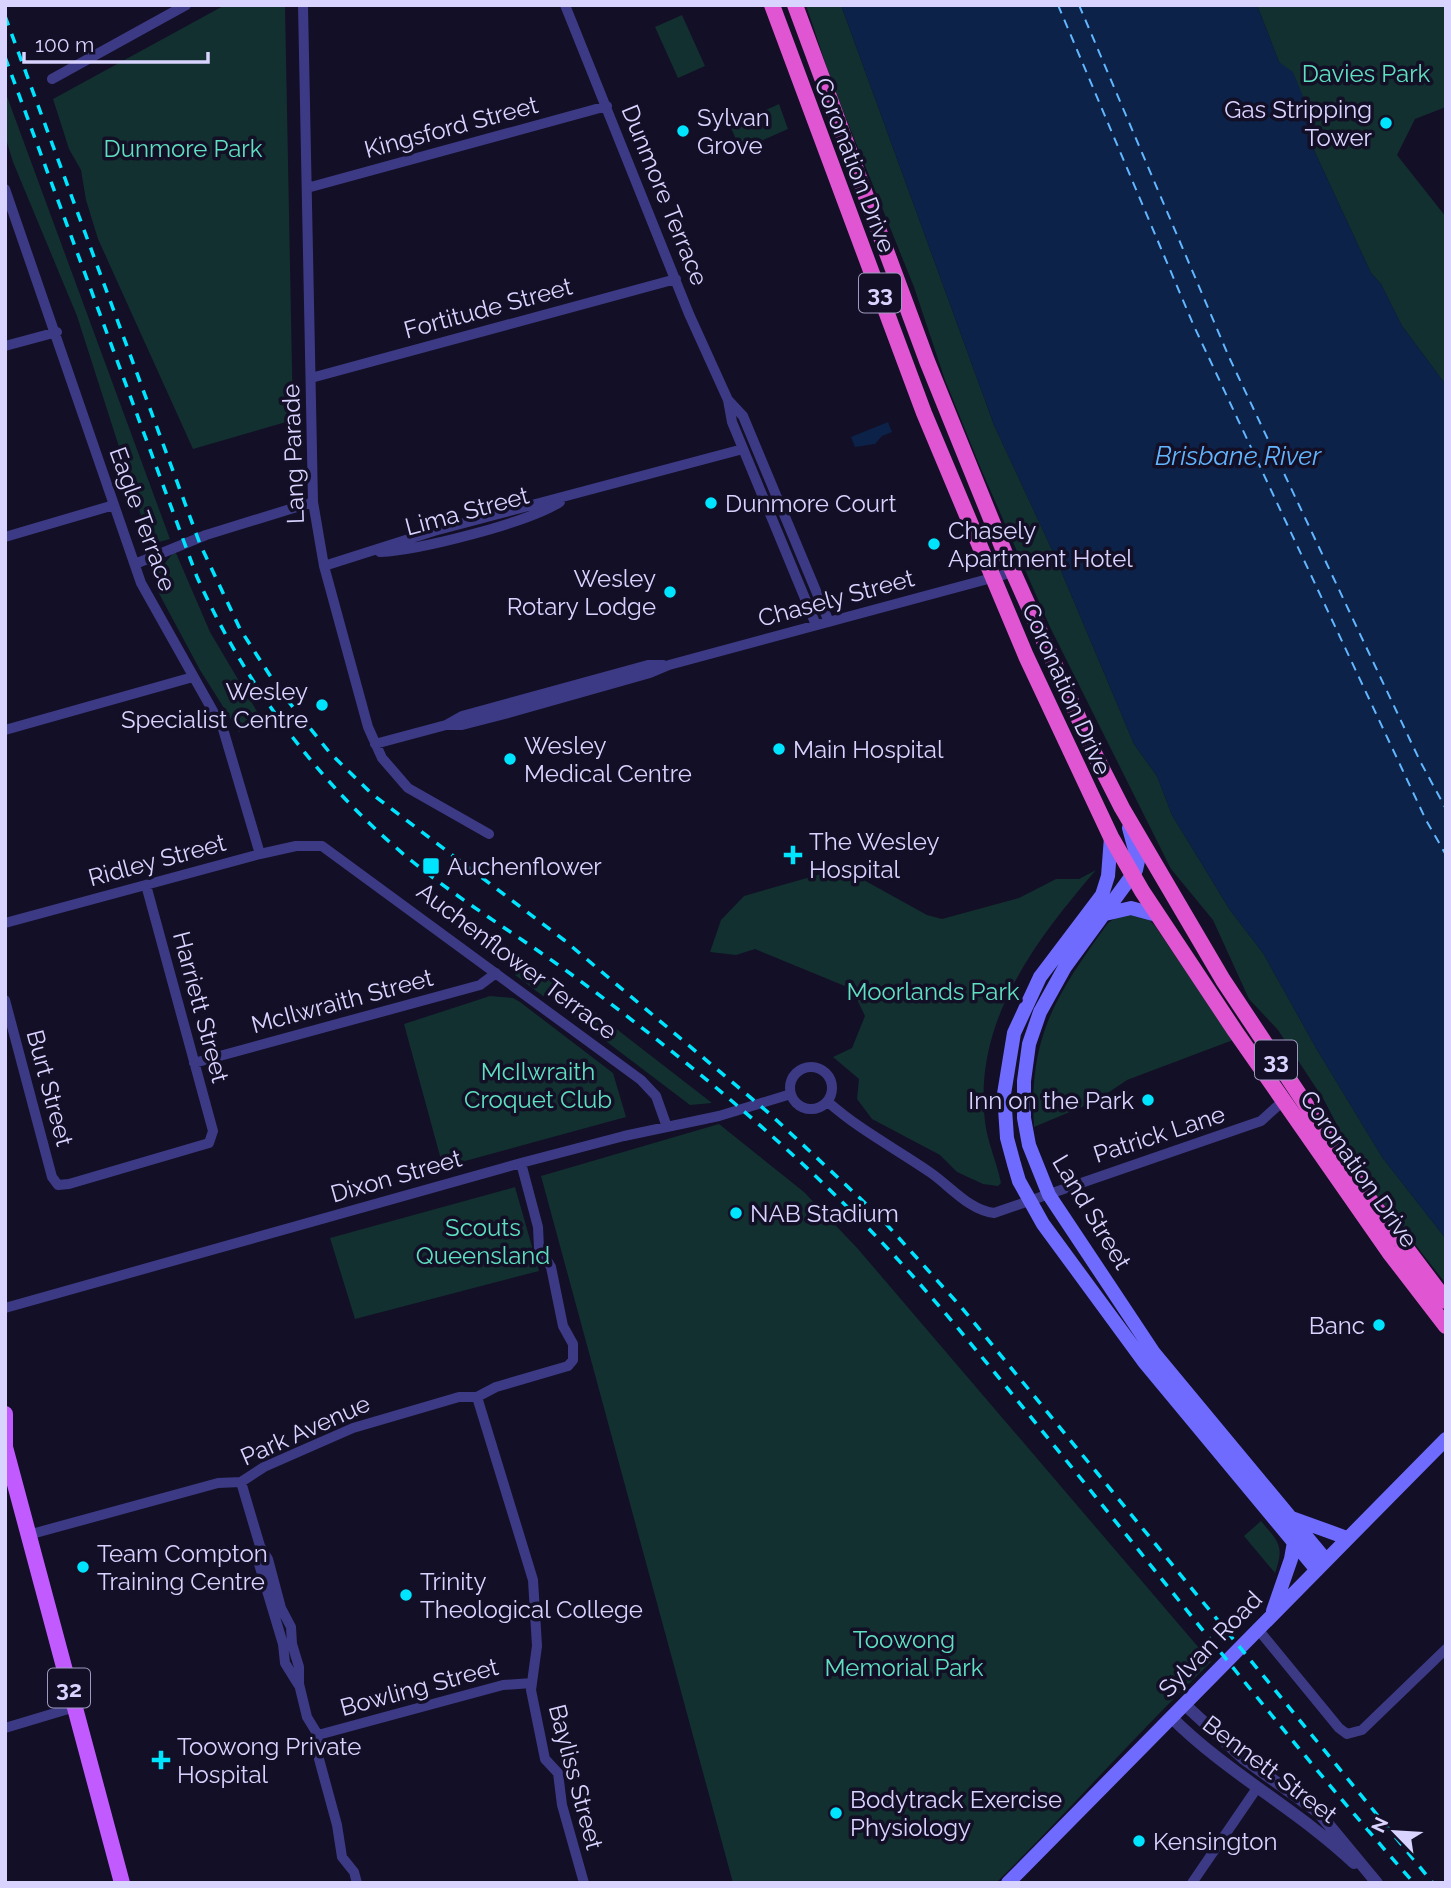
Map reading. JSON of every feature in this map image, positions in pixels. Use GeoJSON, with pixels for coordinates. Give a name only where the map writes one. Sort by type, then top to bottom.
{"type":"FeatureCollection","features":[{"type":"Feature","properties":{"kind":"highway","name":"Coronation Drive"},"geometry":{"type":"LineString","coordinates":[[772,5],[924,413],[1061,736],[1111,837],[1132,877],[1283,1101],[1389,1252],[1446,1326]]}},
{"type":"Feature","properties":{"kind":"highway","name":"Coronation Drive"},"geometry":{"type":"LineString","coordinates":[[795,5],[927,361],[1050,658],[1122,808],[1223,980],[1364,1192],[1446,1301]]}},
{"type":"Feature","properties":{"kind":"main road"},"geometry":{"type":"LineString","coordinates":[[1122,808],[1138,861],[1132,877]]}},
{"type":"Feature","properties":{"kind":"main road","name":"Land Street"},"geometry":{"type":"LineString","coordinates":[[1111,837],[1108,877],[1102,895],[1040,977],[1016,1026],[1008,1056],[1004,1094],[1007,1138],[1019,1181],[1030,1202],[1145,1363],[1293,1542],[1321,1564]]}},
{"type":"Feature","properties":{"kind":"main road","name":"Land Street"},"geometry":{"type":"LineString","coordinates":[[1132,877],[1052,985],[1034,1027],[1025,1063],[1023,1099],[1026,1131],[1037,1170],[1049,1195],[1154,1353],[1289,1517],[1321,1564]]}},
{"type":"Feature","properties":{"kind":"main road"},"geometry":{"type":"LineString","coordinates":[[1105,914],[1132,908],[1157,915]]}},
{"type":"Feature","properties":{"kind":"main road","name":"32"},"geometry":{"type":"LineString","coordinates":[[5,1414],[5,1447],[121,1882]]}},
{"type":"Feature","properties":{"kind":"main road","name":"Sylvan Road"},"geometry":{"type":"LineString","coordinates":[[1008,1883],[1272,1612],[1446,1439]]}},
{"type":"Feature","properties":{"kind":"main road"},"geometry":{"type":"LineString","coordinates":[[1289,1517],[1346,1538]]}},
{"type":"Feature","properties":{"kind":"main road"},"geometry":{"type":"LineString","coordinates":[[1272,1612],[1292,1559],[1293,1542]]}},
{"type":"Feature","properties":{"kind":"street"},"geometry":{"type":"LineString","coordinates":[[52,79],[186,5]]}},
{"type":"Feature","properties":{"kind":"street","name":"Lang Parade"},"geometry":{"type":"LineString","coordinates":[[303,5],[313,502],[324,566],[374,744],[389,768],[408,788],[489,834]]}},
{"type":"Feature","properties":{"kind":"street","name":"Dunmore Terrace"},"geometry":{"type":"LineString","coordinates":[[565,5],[728,400],[732,422],[816,625]]}},
{"type":"Feature","properties":{"kind":"street","name":"Kingsford Street"},"geometry":{"type":"LineString","coordinates":[[307,188],[607,106]]}},
{"type":"Feature","properties":{"kind":"street","name":"Eagle Terrace"},"geometry":{"type":"LineString","coordinates":[[5,189],[57,332],[135,564],[149,600],[229,745],[260,854]]}},
{"type":"Feature","properties":{"kind":"street","name":"Fortitude Street"},"geometry":{"type":"LineString","coordinates":[[311,378],[676,279]]}},
{"type":"Feature","properties":{"kind":"street"},"geometry":{"type":"LineString","coordinates":[[5,346],[57,332]]}},
{"type":"Feature","properties":{"kind":"street","name":"Dunmore Terrace"},"geometry":{"type":"LineString","coordinates":[[728,400],[743,416],[829,622]]}},
{"type":"Feature","properties":{"kind":"street","name":"Lima Street"},"geometry":{"type":"LineString","coordinates":[[324,566],[376,552],[399,551],[483,529],[546,510],[565,499],[743,450]]}},
{"type":"Feature","properties":{"kind":"street"},"geometry":{"type":"LineString","coordinates":[[135,564],[194,539],[313,502]]}},
{"type":"Feature","properties":{"kind":"street"},"geometry":{"type":"LineString","coordinates":[[5,537],[114,505]]}},
{"type":"Feature","properties":{"kind":"street","name":"Chasely Street"},"geometry":{"type":"LineString","coordinates":[[374,744],[446,725],[462,716],[621,672],[648,665],[669,665],[1014,572]]}},
{"type":"Feature","properties":{"kind":"street"},"geometry":{"type":"LineString","coordinates":[[5,730],[193,677]]}},
{"type":"Feature","properties":{"kind":"street","name":"Ridley Street"},"geometry":{"type":"LineString","coordinates":[[5,923],[260,854],[296,846],[322,846]]}},
{"type":"Feature","properties":{"kind":"street","name":"Auchenflower Terrace"},"geometry":{"type":"LineString","coordinates":[[322,846],[649,1087],[660,1104],[667,1127]]}},
{"type":"Feature","properties":{"kind":"street","name":"Harriett Street"},"geometry":{"type":"LineString","coordinates":[[146,885],[213,1131],[212,1140]]}},
{"type":"Feature","properties":{"kind":"street","name":"McIlwraith Street"},"geometry":{"type":"LineString","coordinates":[[194,1063],[480,985],[496,972]]}},
{"type":"Feature","properties":{"kind":"street","name":"Burt Street"},"geometry":{"type":"LineString","coordinates":[[5,1000],[52,1177],[58,1185],[82,1181],[205,1145],[212,1140]]}},
{"type":"Feature","properties":{"kind":"street"},"geometry":{"type":"LineString","coordinates":[[813,1067],[825,1072],[832,1083],[828,1102],[810,1110],[798,1105],[791,1094],[795,1075],[813,1067]]}},
{"type":"Feature","properties":{"kind":"street","name":"Dixon Street"},"geometry":{"type":"LineString","coordinates":[[5,1314],[10,1308],[521,1163],[719,1116],[791,1094]]}},
{"type":"Feature","properties":{"kind":"street","name":"Patrick Lane"},"geometry":{"type":"LineString","coordinates":[[828,1102],[861,1131],[929,1172],[978,1209],[1003,1212],[1261,1121],[1283,1101]]}},
{"type":"Feature","properties":{"kind":"street","name":"Park Avenue"},"geometry":{"type":"LineString","coordinates":[[28,1535],[218,1483],[241,1482],[264,1466],[353,1429],[459,1397],[477,1396],[496,1387],[568,1366],[574,1353],[571,1338],[563,1326],[551,1267],[539,1248],[538,1227],[521,1163]]}},
{"type":"Feature","properties":{"kind":"street","name":"Bayliss Street"},"geometry":{"type":"LineString","coordinates":[[477,1396],[533,1580],[537,1646],[532,1683],[545,1759],[558,1773],[562,1805],[584,1883]]}},
{"type":"Feature","properties":{"kind":"street"},"geometry":{"type":"LineString","coordinates":[[241,1482],[260,1546],[259,1562],[276,1607],[285,1664],[299,1684],[307,1717],[318,1735],[319,1759],[337,1825],[342,1857],[354,1872],[357,1883]]}},
{"type":"Feature","properties":{"kind":"street"},"geometry":{"type":"LineString","coordinates":[[1257,1628],[1339,1728],[1347,1734],[1362,1730],[1446,1649]]}},
{"type":"Feature","properties":{"kind":"street","name":"Bowling Street"},"geometry":{"type":"LineString","coordinates":[[318,1735],[503,1685],[532,1683]]}},
{"type":"Feature","properties":{"kind":"street","name":"Bennett Street"},"geometry":{"type":"LineString","coordinates":[[1184,1704],[1234,1751],[1324,1817],[1376,1883]]}},
{"type":"Feature","properties":{"kind":"street"},"geometry":{"type":"LineString","coordinates":[[5,1728],[75,1707]]}},
{"type":"Feature","properties":{"kind":"street","name":"Bennett Street"},"geometry":{"type":"LineString","coordinates":[[1171,1717],[1205,1750],[1326,1837],[1376,1883]]}},
{"type":"Feature","properties":{"kind":"street"},"geometry":{"type":"LineString","coordinates":[[1192,1883],[1265,1774]]}},
{"type":"Feature","properties":{"kind":"green space","name":"Dunmore Park"},"geometry":{"type":"Polygon","coordinates":[[[225,5],[285,5],[293,420],[193,449],[98,239],[86,200],[81,170],[69,149],[53,99],[225,5]]]}},
{"type":"Feature","properties":{"kind":"green space"},"geometry":{"type":"Polygon","coordinates":[[[806,5],[841,5],[994,425],[1054,554],[1134,744],[1157,776],[1172,815],[1230,910],[1263,953],[1382,1157],[1446,1239],[1446,1284],[1367,1183],[1324,1100],[1278,1030],[1249,999],[1213,920],[1171,869],[1050,627],[981,469],[945,380],[914,287],[833,86],[806,5]]]}},
{"type":"Feature","properties":{"kind":"green space","name":"Davies Park"},"geometry":{"type":"Polygon","coordinates":[[[1257,5],[1446,5],[1446,107],[1415,119],[1397,155],[1446,217],[1446,385],[1402,326],[1381,284],[1371,273],[1306,133],[1310,113],[1279,62],[1257,5]]]}},
{"type":"Feature","properties":{"kind":"green space"},"geometry":{"type":"Polygon","coordinates":[[[682,15],[705,66],[678,78],[655,27],[682,15]]]}},
{"type":"Feature","properties":{"kind":"green space"},"geometry":{"type":"Polygon","coordinates":[[[5,91],[170,539],[159,542],[148,537],[77,316],[13,162],[5,136],[5,91]]]}},
{"type":"Feature","properties":{"kind":"green space"},"geometry":{"type":"Polygon","coordinates":[[[779,104],[788,129],[741,150],[730,126],[779,104]]]}},
{"type":"Feature","properties":{"kind":"green space"},"geometry":{"type":"Polygon","coordinates":[[[173,553],[176,553],[210,632],[262,720],[239,732],[200,670],[155,586],[158,572],[173,553]]]}},
{"type":"Feature","properties":{"kind":"green space","name":"Moorlands Park"},"geometry":{"type":"Polygon","coordinates":[[[842,868],[927,915],[942,919],[1019,898],[1056,879],[1079,879],[1096,870],[1051,925],[1031,955],[1013,985],[999,1017],[989,1050],[984,1085],[985,1121],[1001,1183],[998,1186],[983,1184],[957,1172],[940,1155],[872,1119],[857,1099],[859,1079],[833,1057],[852,1048],[865,1016],[852,989],[755,949],[736,955],[710,952],[721,920],[744,896],[842,868]]]}},
{"type":"Feature","properties":{"kind":"green space","name":"Moorlands Park"},"geometry":{"type":"Polygon","coordinates":[[[1132,913],[1147,917],[1155,926],[1233,1040],[1127,1080],[1096,1101],[1034,1127],[1036,1066],[1050,1017],[1074,972],[1108,923],[1120,915],[1132,913]]]}},
{"type":"Feature","properties":{"kind":"green space"},"geometry":{"type":"Polygon","coordinates":[[[525,962],[566,990],[543,996],[515,975],[525,962]]]}},
{"type":"Feature","properties":{"kind":"green space"},"geometry":{"type":"Polygon","coordinates":[[[570,993],[712,1103],[690,1105],[574,1017],[569,1002],[570,993]]]}},
{"type":"Feature","properties":{"kind":"green space","name":"McIlwraith Croquet Club"},"geometry":{"type":"Polygon","coordinates":[[[490,996],[513,998],[520,1002],[613,1073],[626,1117],[443,1167],[404,1024],[490,996]]]}},
{"type":"Feature","properties":{"kind":"green space","name":"Toowong Memorial Park"},"geometry":{"type":"Polygon","coordinates":[[[719,1124],[804,1192],[858,1249],[1211,1662],[996,1883],[733,1883],[541,1176],[719,1124]]]}},
{"type":"Feature","properties":{"kind":"green space","name":"Scouts Queensland"},"geometry":{"type":"Polygon","coordinates":[[[515,1187],[539,1271],[355,1319],[330,1238],[515,1187]]]}},
{"type":"Feature","properties":{"kind":"green space"},"geometry":{"type":"Polygon","coordinates":[[[1261,1521],[1278,1544],[1279,1556],[1275,1573],[1244,1536],[1261,1521]]]}},
{"type":"Feature","properties":{"kind":"water","name":"Brisbane River"},"geometry":{"type":"Polygon","coordinates":[[[841,5],[1257,5],[1279,62],[1293,72],[1310,113],[1306,133],[1371,273],[1381,284],[1402,326],[1446,385],[1446,1239],[1382,1157],[1263,953],[1230,910],[1172,815],[1157,776],[1134,744],[1054,554],[994,425],[841,5]]]}},
{"type":"Feature","properties":{"kind":"water"},"geometry":{"type":"Polygon","coordinates":[[[888,422],[892,432],[882,436],[875,444],[855,447],[851,437],[888,422]]]}},
{"type":"Feature","properties":{"kind":"ferry route"},"geometry":{"type":"LineString","coordinates":[[1058,5],[1193,324],[1426,820],[1446,855]]}},
{"type":"Feature","properties":{"kind":"ferry route"},"geometry":{"type":"LineString","coordinates":[[1079,5],[1229,357],[1420,761],[1446,809]]}},
{"type":"Feature","properties":{"kind":"railway"},"geometry":{"type":"LineString","coordinates":[[5,16],[200,544],[240,629],[280,691],[330,753],[372,794],[564,940],[770,1114],[879,1216],[962,1308],[1433,1883]]}},
{"type":"Feature","properties":{"kind":"railway"},"geometry":{"type":"LineString","coordinates":[[5,57],[197,577],[238,657],[288,732],[347,801],[413,862],[575,977],[690,1066],[765,1129],[870,1230],[918,1281],[963,1335],[1276,1720],[1414,1883]]}},
{"type":"Feature","properties":{"kind":"place","name":"Gas Stripping Tower"},"geometry":{"type":"Point","coordinates":[1386,123]}},
{"type":"Feature","properties":{"kind":"place","name":"Sylvan Grove"},"geometry":{"type":"Point","coordinates":[683,131]}},
{"type":"Feature","properties":{"kind":"place","name":"Dunmore Court"},"geometry":{"type":"Point","coordinates":[711,503]}},
{"type":"Feature","properties":{"kind":"place","name":"Chasely Apartment Hotel"},"geometry":{"type":"Point","coordinates":[934,544]}},
{"type":"Feature","properties":{"kind":"place","name":"Wesley Rotary Lodge"},"geometry":{"type":"Point","coordinates":[670,592]}},
{"type":"Feature","properties":{"kind":"place","name":"Wesley Specialist Centre"},"geometry":{"type":"Point","coordinates":[322,705]}},
{"type":"Feature","properties":{"kind":"place","name":"Main Hospital"},"geometry":{"type":"Point","coordinates":[779,749]}},
{"type":"Feature","properties":{"kind":"place","name":"Wesley Medical Centre"},"geometry":{"type":"Point","coordinates":[510,759]}},
{"type":"Feature","properties":{"kind":"place","name":"The Wesley Hospital"},"geometry":{"type":"Point","coordinates":[793,855]}},
{"type":"Feature","properties":{"kind":"place","name":"Auchenflower"},"geometry":{"type":"Point","coordinates":[431,866]}},
{"type":"Feature","properties":{"kind":"place","name":"Inn on the Park"},"geometry":{"type":"Point","coordinates":[1148,1100]}},
{"type":"Feature","properties":{"kind":"place","name":"NAB Stadium"},"geometry":{"type":"Point","coordinates":[736,1213]}},
{"type":"Feature","properties":{"kind":"place","name":"Banc"},"geometry":{"type":"Point","coordinates":[1379,1325]}},
{"type":"Feature","properties":{"kind":"place","name":"Team Compton Training Centre"},"geometry":{"type":"Point","coordinates":[83,1567]}},
{"type":"Feature","properties":{"kind":"place","name":"Trinity Theological College"},"geometry":{"type":"Point","coordinates":[406,1595]}},
{"type":"Feature","properties":{"kind":"place","name":"Toowong Private Hospital"},"geometry":{"type":"Point","coordinates":[161,1760]}},
{"type":"Feature","properties":{"kind":"place","name":"Bodytrack Exercise Physiology"},"geometry":{"type":"Point","coordinates":[836,1813]}},
{"type":"Feature","properties":{"kind":"place","name":"Kensington"},"geometry":{"type":"Point","coordinates":[1139,1841]}}]}
